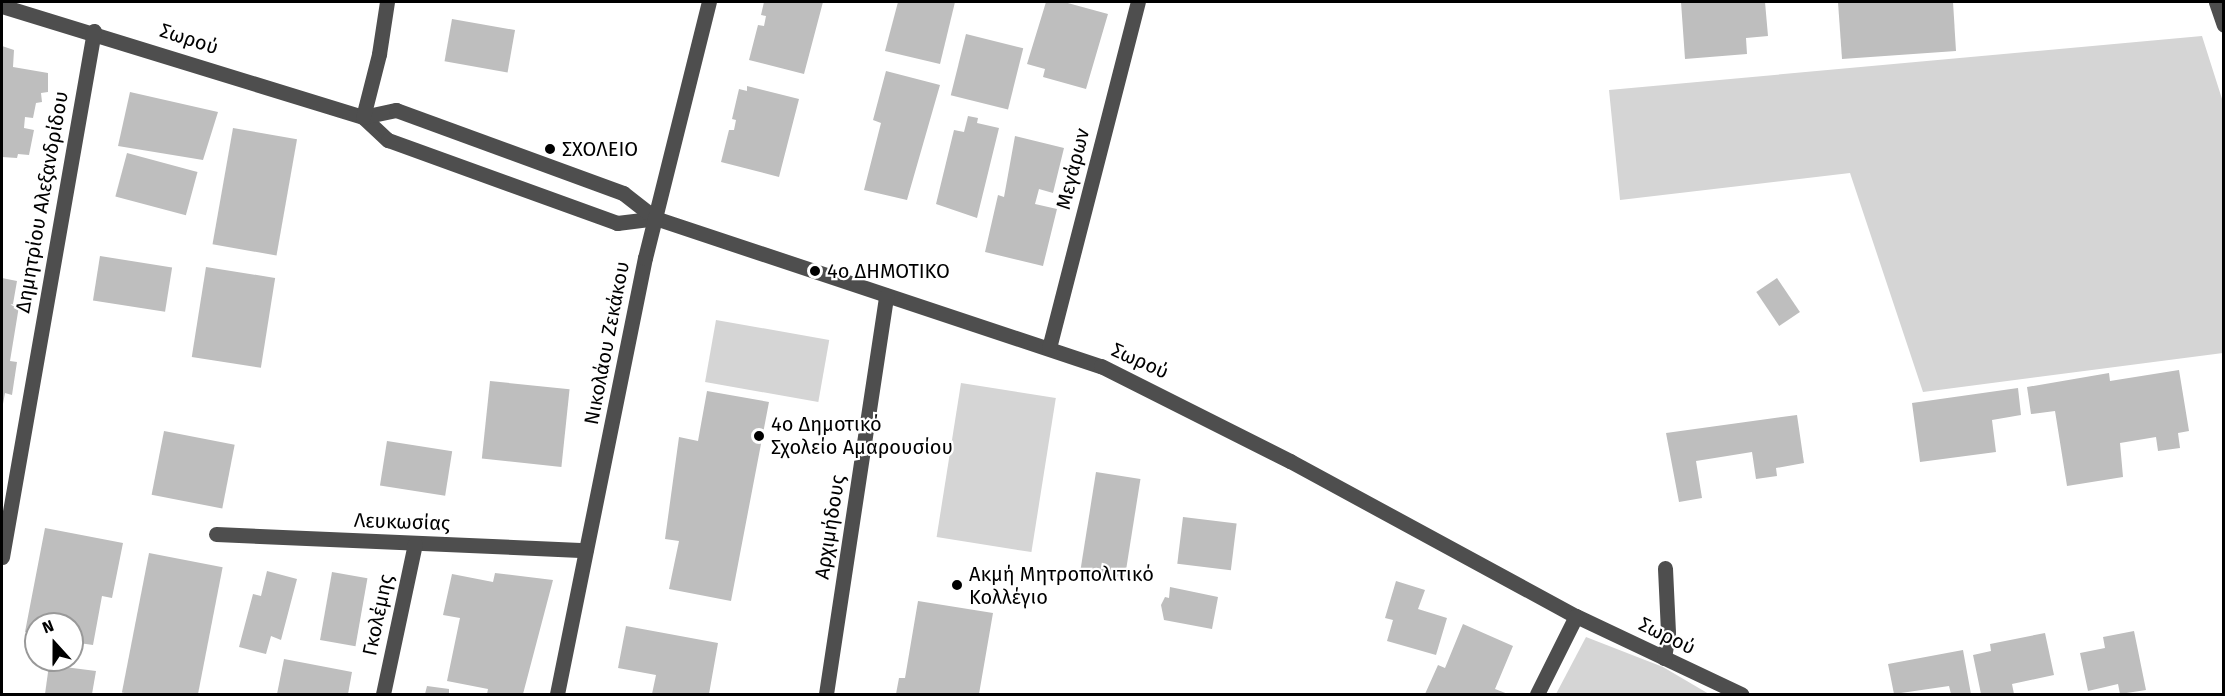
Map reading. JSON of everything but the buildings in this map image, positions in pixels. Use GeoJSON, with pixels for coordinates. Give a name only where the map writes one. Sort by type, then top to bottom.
{"type":"FeatureCollection","features":[{"type":"Feature","properties":{"kind":"street"},"geometry":{"type":"LineString","coordinates":[[363,117],[375,71],[387,2]]}},
{"type":"Feature","properties":{"kind":"street","name":"Νικολάου Ζεκάκου"},"geometry":{"type":"LineString","coordinates":[[557,694],[655,218],[709,2]]}},
{"type":"Feature","properties":{"kind":"street","name":"Μεγάρων"},"geometry":{"type":"LineString","coordinates":[[1049,348],[1138,2]]}},
{"type":"Feature","properties":{"kind":"street"},"geometry":{"type":"LineString","coordinates":[[2216,2],[2223,25]]}},
{"type":"Feature","properties":{"kind":"street","name":"Σωρού"},"geometry":{"type":"LineString","coordinates":[[11,6],[363,117],[388,140],[617,223],[655,218]]}},
{"type":"Feature","properties":{"kind":"street","name":"Δημητρίου Αλεξανδρίδου"},"geometry":{"type":"LineString","coordinates":[[2,557],[6,504],[94,31]]}},
{"type":"Feature","properties":{"kind":"street","name":"Σωρού"},"geometry":{"type":"LineString","coordinates":[[363,117],[396,110],[623,193],[655,218],[1049,348],[1151,388],[1576,616],[1741,694]]}},
{"type":"Feature","properties":{"kind":"street","name":"Αρχιμήδους"},"geometry":{"type":"LineString","coordinates":[[826,694],[886,295]]}},
{"type":"Feature","properties":{"kind":"street","name":"Λευκωσίας"},"geometry":{"type":"LineString","coordinates":[[216,534],[586,550]]}},
{"type":"Feature","properties":{"kind":"street","name":"Γκολέμης"},"geometry":{"type":"LineString","coordinates":[[383,694],[415,544]]}},
{"type":"Feature","properties":{"kind":"street"},"geometry":{"type":"LineString","coordinates":[[1664,658],[1668,632],[1665,568]]}},
{"type":"Feature","properties":{"kind":"street"},"geometry":{"type":"LineString","coordinates":[[1537,694],[1576,616]]}},
{"type":"Feature","properties":{"kind":"shaded area"},"geometry":{"type":"Polygon","coordinates":[[[2202,36],[2223,102],[2223,353],[1923,392],[1850,173],[1620,200],[1609,90],[2202,36]]]}},
{"type":"Feature","properties":{"kind":"shaded area"},"geometry":{"type":"Polygon","coordinates":[[[716,320],[829,340],[818,402],[705,382],[716,320]]]}},
{"type":"Feature","properties":{"kind":"shaded area"},"geometry":{"type":"Polygon","coordinates":[[[961,383],[1056,398],[1031,552],[937,537],[961,383]]]}},
{"type":"Feature","properties":{"kind":"shaded area"},"geometry":{"type":"Polygon","coordinates":[[[1586,637],[1663,667],[1709,694],[1556,694],[1586,637]]]}},
{"type":"Feature","properties":{"kind":"place","name":"ΣΧΟΛΕΙΟ"},"geometry":{"type":"Point","coordinates":[550,149]}},
{"type":"Feature","properties":{"kind":"place","name":"4ο ΔΗΜΟΤΙΚΟ"},"geometry":{"type":"Point","coordinates":[815,271]}},
{"type":"Feature","properties":{"kind":"place","name":"4ο Δημοτικό Σχολείο Αμαρουσίου"},"geometry":{"type":"Point","coordinates":[759,436]}},
{"type":"Feature","properties":{"kind":"place","name":"Ακμή Μητροπολιτικό Κολλέγιο"},"geometry":{"type":"Point","coordinates":[957,585]}}]}
